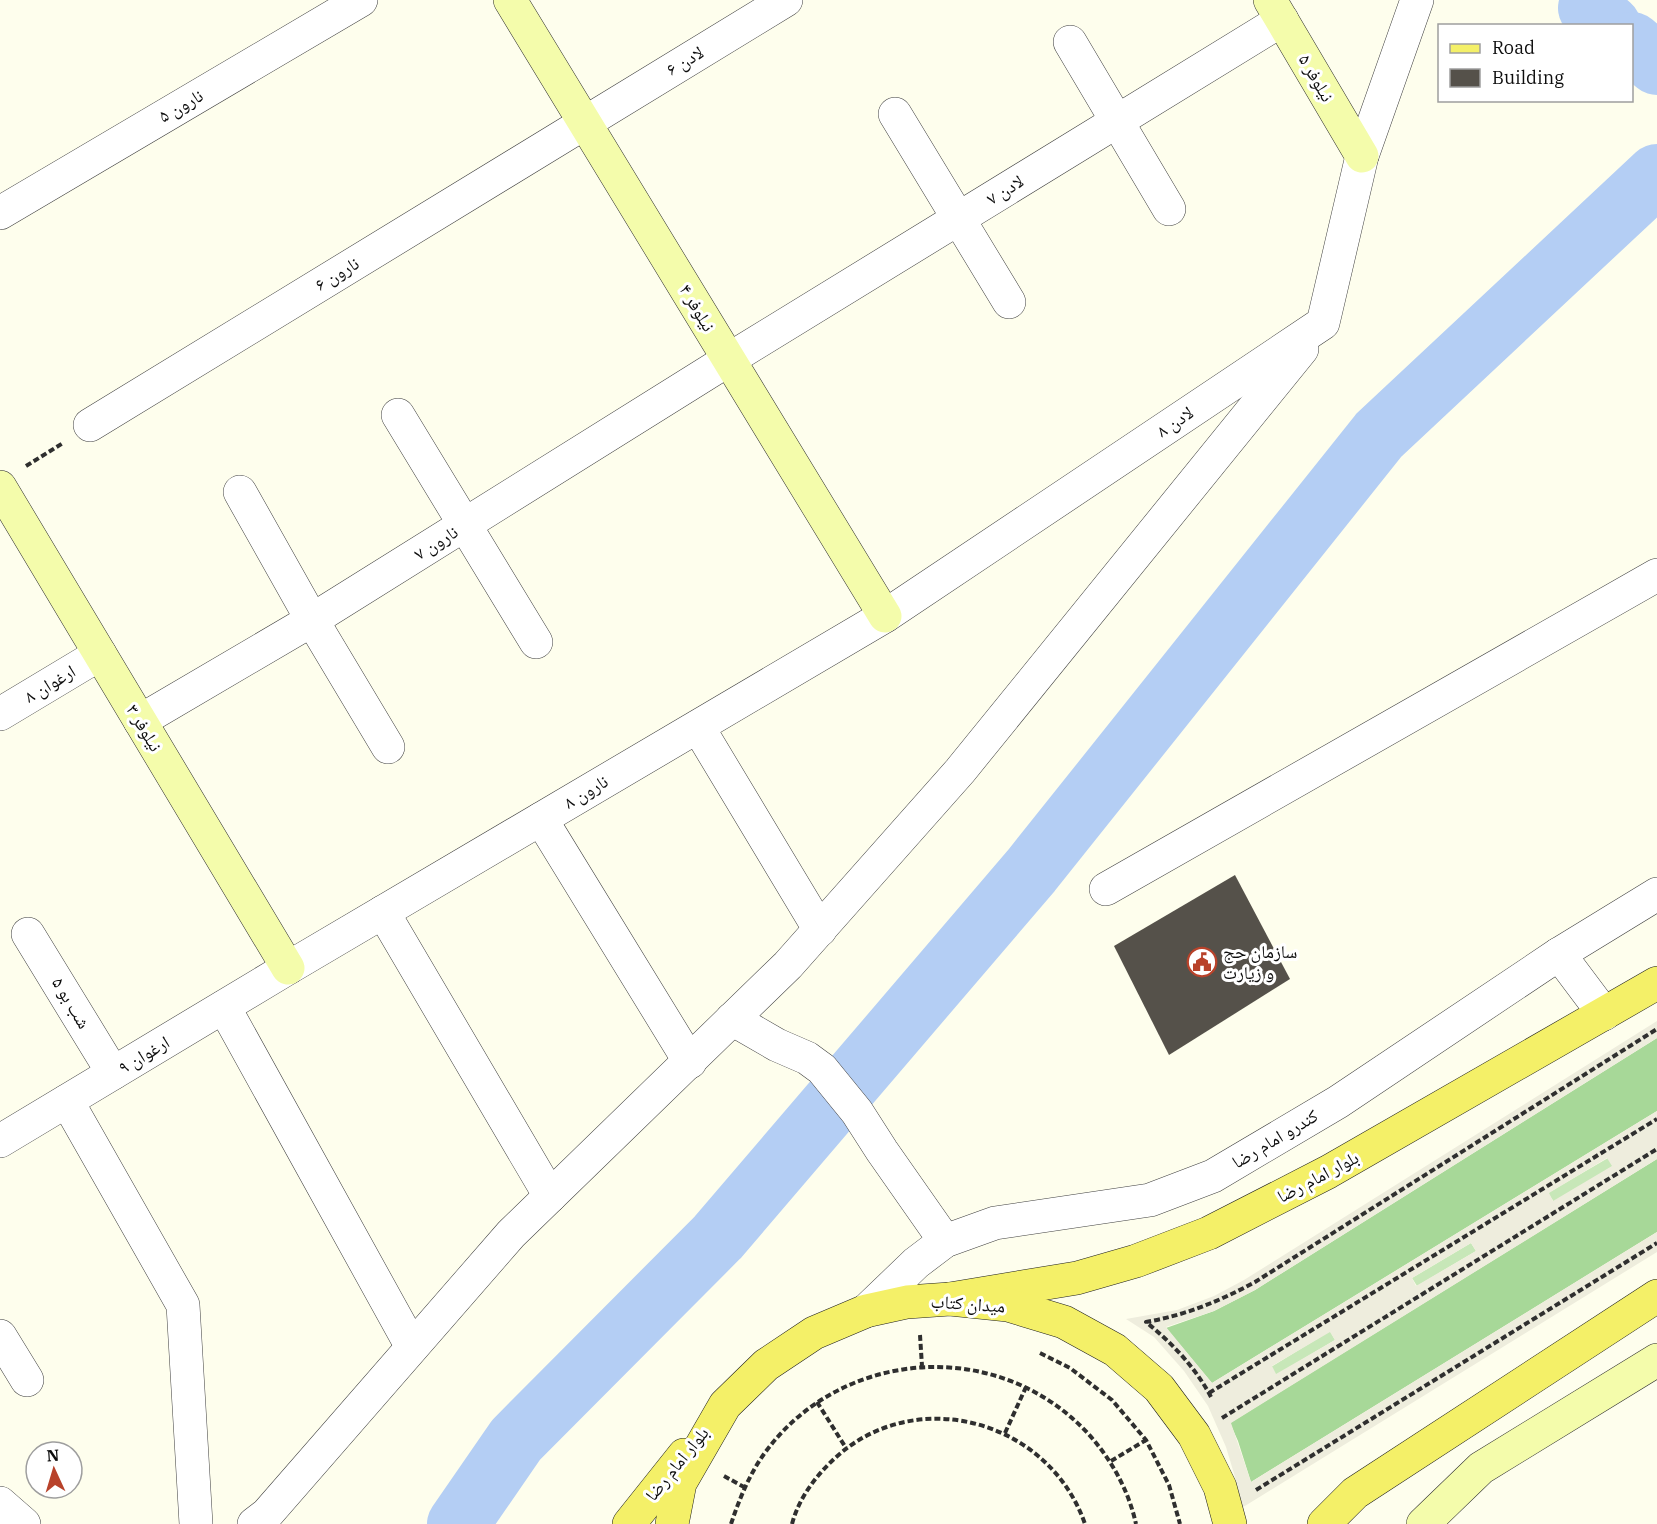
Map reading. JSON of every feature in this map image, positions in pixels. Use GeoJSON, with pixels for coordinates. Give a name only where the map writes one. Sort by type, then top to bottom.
{"type":"FeatureCollection","features":[{"type":"Feature","properties":{"kind":"main road","name":"بلوار امام رضا"},"geometry":{"type":"LineString","coordinates":[[950,1299],[1077,1278],[1136,1262],[1209,1233],[1328,1172],[1657,982]]}},
{"type":"Feature","properties":{"kind":"main road"},"geometry":{"type":"LineString","coordinates":[[1324,1524],[1356,1493],[1657,1296]]}},
{"type":"Feature","properties":{"kind":"main road","name":"میدان کتاب"},"geometry":{"type":"LineString","coordinates":[[672,1524],[680,1483],[725,1406],[766,1365],[814,1333],[866,1311],[907,1302],[950,1299],[1008,1305],[1064,1322],[1115,1350],[1159,1388],[1194,1435],[1220,1487],[1230,1524]]}},
{"type":"Feature","properties":{"kind":"main road","name":"بلوار امام رضا"},"geometry":{"type":"LineString","coordinates":[[630,1524],[663,1480],[725,1406]]}},
{"type":"Feature","properties":{"kind":"street","name":"نارون ۵"},"geometry":{"type":"LineString","coordinates":[[0,213],[361,0]]}},
{"type":"Feature","properties":{"kind":"street","name":"نیلوفر ۴"},"geometry":{"type":"LineString","coordinates":[[510,0],[885,616]]}},
{"type":"Feature","properties":{"kind":"street","name":"لادن ۶"},"geometry":{"type":"LineString","coordinates":[[584,123],[786,0]]}},
{"type":"Feature","properties":{"kind":"street"},"geometry":{"type":"LineString","coordinates":[[254,1524],[267,1514],[512,1234],[788,966],[960,771],[1323,323],[1362,156],[1417,0]]}},
{"type":"Feature","properties":{"kind":"street","name":"نیلوفر ۵"},"geometry":{"type":"LineString","coordinates":[[1276,10],[1362,156]]}},
{"type":"Feature","properties":{"kind":"street","name":"لادن ۷"},"geometry":{"type":"LineString","coordinates":[[729,360],[1118,120],[1276,10]]}},
{"type":"Feature","properties":{"kind":"street"},"geometry":{"type":"LineString","coordinates":[[1070,42],[1169,209]]}},
{"type":"Feature","properties":{"kind":"street"},"geometry":{"type":"LineString","coordinates":[[895,114],[1009,302]]}},
{"type":"Feature","properties":{"kind":"street","name":"نارون ۶"},"geometry":{"type":"LineString","coordinates":[[90,425],[584,123]]}},
{"type":"Feature","properties":{"kind":"street","name":"لادن ۸"},"geometry":{"type":"LineString","coordinates":[[885,616],[1323,323]]}},
{"type":"Feature","properties":{"kind":"street","name":"نارون ۷"},"geometry":{"type":"LineString","coordinates":[[140,721],[312,620],[729,360]]}},
{"type":"Feature","properties":{"kind":"street"},"geometry":{"type":"LineString","coordinates":[[398,415],[536,642]]}},
{"type":"Feature","properties":{"kind":"street","name":"نیلوفر ۳"},"geometry":{"type":"LineString","coordinates":[[10,478],[100,654],[288,968]]}},
{"type":"Feature","properties":{"kind":"street"},"geometry":{"type":"LineString","coordinates":[[240,492],[312,620],[388,747]]}},
{"type":"Feature","properties":{"kind":"street"},"geometry":{"type":"LineString","coordinates":[[1106,889],[1657,575]]}},
{"type":"Feature","properties":{"kind":"street","name":"نارون ۸"},"geometry":{"type":"LineString","coordinates":[[288,968],[885,616]]}},
{"type":"Feature","properties":{"kind":"street","name":"ارغوان ۸"},"geometry":{"type":"LineString","coordinates":[[0,714],[100,654]]}},
{"type":"Feature","properties":{"kind":"street"},"geometry":{"type":"LineString","coordinates":[[698,726],[820,930]]}},
{"type":"Feature","properties":{"kind":"street"},"geometry":{"type":"LineString","coordinates":[[541,819],[690,1062]]}},
{"type":"Feature","properties":{"kind":"street","name":"کندرو امام رضا"},"geometry":{"type":"LineString","coordinates":[[866,1311],[916,1263],[945,1241],[995,1223],[1150,1200],[1213,1176],[1338,1102],[1558,954],[1657,894]]}},
{"type":"Feature","properties":{"kind":"street"},"geometry":{"type":"LineString","coordinates":[[383,912],[550,1196]]}},
{"type":"Feature","properties":{"kind":"street","name":"شب بو ۵"},"geometry":{"type":"LineString","coordinates":[[28,934],[113,1073]]}},
{"type":"Feature","properties":{"kind":"street"},"geometry":{"type":"LineString","coordinates":[[1558,954],[1604,1014]]}},
{"type":"Feature","properties":{"kind":"street","name":"ارغوان ۹"},"geometry":{"type":"LineString","coordinates":[[0,1141],[288,968]]}},
{"type":"Feature","properties":{"kind":"street"},"geometry":{"type":"LineString","coordinates":[[224,1007],[412,1347]]}},
{"type":"Feature","properties":{"kind":"street"},"geometry":{"type":"LineString","coordinates":[[732,1019],[777,1045],[807,1058],[822,1069],[857,1112],[945,1241]]}},
{"type":"Feature","properties":{"kind":"street"},"geometry":{"type":"LineString","coordinates":[[67,1101],[183,1305],[196,1524]]}},
{"type":"Feature","properties":{"kind":"street"},"geometry":{"type":"LineString","coordinates":[[0,1336],[27,1380]]}},
{"type":"Feature","properties":{"kind":"street"},"geometry":{"type":"LineString","coordinates":[[1423,1524],[1482,1468],[1647,1366],[1657,1341]]}},
{"type":"Feature","properties":{"kind":"street"},"geometry":{"type":"LineString","coordinates":[[0,1503],[24,1524]]}},
{"type":"Feature","properties":{"kind":"path"},"geometry":{"type":"LineString","coordinates":[[10,478],[90,425]]}},
{"type":"Feature","properties":{"kind":"path"},"geometry":{"type":"LineString","coordinates":[[1215,1405],[1187,1363],[1164,1337],[1146,1322],[1194,1311],[1224,1299],[1657,1029]]}},
{"type":"Feature","properties":{"kind":"path"},"geometry":{"type":"LineString","coordinates":[[1209,1393],[1657,1119]]}},
{"type":"Feature","properties":{"kind":"path"},"geometry":{"type":"LineString","coordinates":[[1219,1412],[1222,1420],[1657,1149]]}},
{"type":"Feature","properties":{"kind":"path"},"geometry":{"type":"LineString","coordinates":[[1256,1491],[1657,1243]]}},
{"type":"Feature","properties":{"kind":"path"},"geometry":{"type":"LineString","coordinates":[[910,1334],[920,1332],[922,1366]]}},
{"type":"Feature","properties":{"kind":"path"},"geometry":{"type":"LineString","coordinates":[[1033,1349],[1070,1368],[1112,1400],[1146,1440],[1169,1485],[1180,1524]]}},
{"type":"Feature","properties":{"kind":"path"},"geometry":{"type":"LineString","coordinates":[[732,1524],[744,1487],[763,1454],[788,1426],[818,1402],[850,1384],[885,1372],[922,1366],[957,1367],[993,1374],[1026,1387],[1059,1407],[1080,1425],[1111,1461],[1132,1505],[1136,1524]]}},
{"type":"Feature","properties":{"kind":"path"},"geometry":{"type":"LineString","coordinates":[[1005,1433],[1026,1387]]}},
{"type":"Feature","properties":{"kind":"path"},"geometry":{"type":"LineString","coordinates":[[818,1402],[846,1448]]}},
{"type":"Feature","properties":{"kind":"path"},"geometry":{"type":"LineString","coordinates":[[792,1524],[796,1511],[816,1476],[846,1448],[882,1428],[923,1418],[965,1420],[1005,1433],[1039,1455],[1066,1485],[1084,1524]]}},
{"type":"Feature","properties":{"kind":"path"},"geometry":{"type":"LineString","coordinates":[[1111,1461],[1146,1440]]}},
{"type":"Feature","properties":{"kind":"path"},"geometry":{"type":"LineString","coordinates":[[717,1472],[744,1487]]}},
{"type":"Feature","properties":{"kind":"green space"},"geometry":{"type":"Polygon","coordinates":[[[1657,1038],[1657,1111],[1212,1383],[1166,1328],[1214,1311],[1255,1290],[1657,1038]]]}},
{"type":"Feature","properties":{"kind":"green space"},"geometry":{"type":"Polygon","coordinates":[[[1608,1158],[1613,1166],[1554,1202],[1548,1193],[1608,1158]]]}},
{"type":"Feature","properties":{"kind":"green space"},"geometry":{"type":"Polygon","coordinates":[[[1657,1159],[1657,1232],[1251,1482],[1230,1423],[1657,1159]]]}},
{"type":"Feature","properties":{"kind":"green space"},"geometry":{"type":"Polygon","coordinates":[[[1471,1243],[1476,1251],[1417,1286],[1412,1278],[1471,1243]]]}},
{"type":"Feature","properties":{"kind":"green space"},"geometry":{"type":"Polygon","coordinates":[[[1330,1331],[1335,1340],[1276,1375],[1271,1367],[1330,1331]]]}},
{"type":"Feature","properties":{"kind":"shaded area"},"geometry":{"type":"Polygon","coordinates":[[[1657,1021],[1657,1038],[1255,1290],[1214,1311],[1166,1327],[1212,1383],[1657,1111],[1657,1159],[1231,1423],[1251,1482],[1657,1232],[1657,1252],[1240,1509],[1238,1487],[1226,1447],[1208,1406],[1184,1371],[1154,1337],[1126,1319],[1177,1310],[1214,1296],[1244,1280],[1657,1021]],[[1607,1158],[1549,1193],[1553,1201],[1612,1166],[1607,1158]],[[1471,1243],[1412,1278],[1416,1286],[1476,1251],[1471,1243]],[[1330,1332],[1272,1366],[1276,1374],[1335,1340],[1330,1332]]]}},
{"type":"Feature","properties":{"kind":"building","name":"سازمان حج و زیارت"},"geometry":{"type":"Polygon","coordinates":[[[1235,875],[1290,979],[1169,1055],[1114,946],[1235,875]]]}},
{"type":"Feature","properties":{"kind":"waterway"},"geometry":{"type":"LineString","coordinates":[[1594,0],[1589,8],[1608,24]]}},
{"type":"Feature","properties":{"kind":"waterway"},"geometry":{"type":"LineString","coordinates":[[1633,44],[1657,64]]}},
{"type":"Feature","properties":{"kind":"waterway"},"geometry":{"type":"LineString","coordinates":[[458,1524],[516,1440],[718,1237],[1031,871],[1379,435],[1657,175]]}},
{"type":"Feature","properties":{"kind":"place","name":"سازمان حج و زیارت"},"geometry":{"type":"Point","coordinates":[1202,962]}}]}
